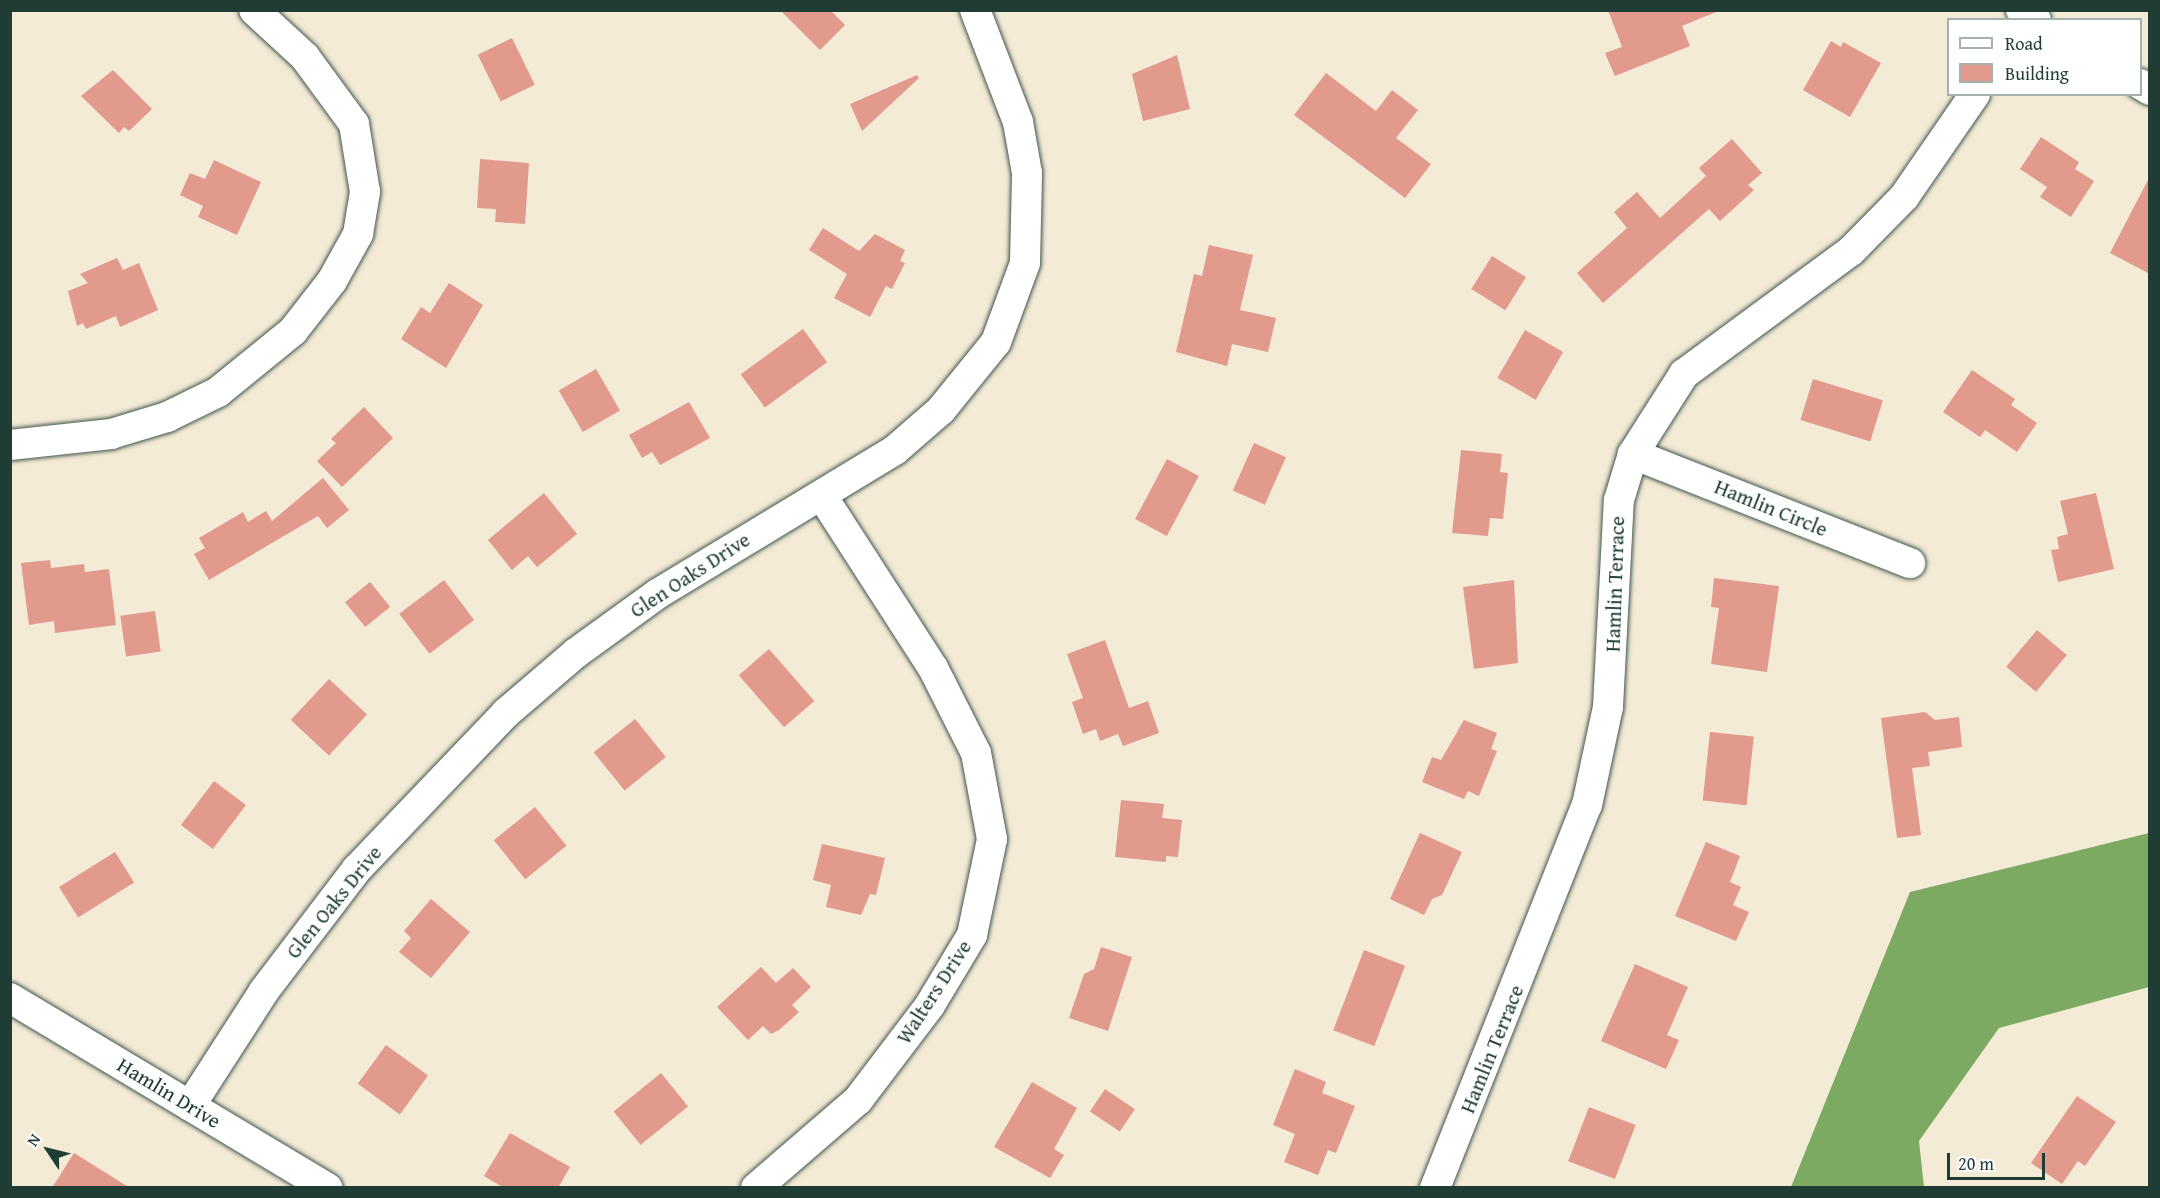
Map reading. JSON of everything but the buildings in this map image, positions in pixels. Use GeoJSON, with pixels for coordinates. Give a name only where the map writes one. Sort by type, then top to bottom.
{"type":"FeatureCollection","features":[{"type":"Feature","properties":{"kind":"street"},"geometry":{"type":"LineString","coordinates":[[10,445],[111,434],[167,417],[219,392],[293,331],[332,280],[358,234],[365,192],[354,124],[305,57],[254,10]]}},
{"type":"Feature","properties":{"kind":"street","name":"Glen Oaks Drive"},"geometry":{"type":"LineString","coordinates":[[190,1106],[264,991],[357,869],[489,729],[576,652],[659,593],[822,496],[894,450],[941,410],[996,342],[1014,304],[1027,245],[1027,173],[1018,122],[975,10]]}},
{"type":"Feature","properties":{"kind":"street","name":"Hamlin Terrace"},"geometry":{"type":"LineString","coordinates":[[1435,1188],[1587,806],[1608,707],[1618,500],[1633,454],[1684,374],[1851,251],[1904,197],[1973,96]]}},
{"type":"Feature","properties":{"kind":"street","name":"Hamlin Circle"},"geometry":{"type":"LineString","coordinates":[[1633,454],[1910,563]]}},
{"type":"Feature","properties":{"kind":"street","name":"Walters Drive"},"geometry":{"type":"LineString","coordinates":[[756,1188],[858,1100],[930,1005],[972,935],[992,839],[976,753],[933,668],[822,496]]}},
{"type":"Feature","properties":{"kind":"street","name":"Hamlin Drive"},"geometry":{"type":"LineString","coordinates":[[10,998],[327,1188]]}},
{"type":"Feature","properties":{"kind":"green space"},"geometry":{"type":"Polygon","coordinates":[[[2149,833],[2149,987],[1999,1028],[1919,1141],[1924,1187],[1791,1187],[1910,892],[2149,833]]]}}]}
